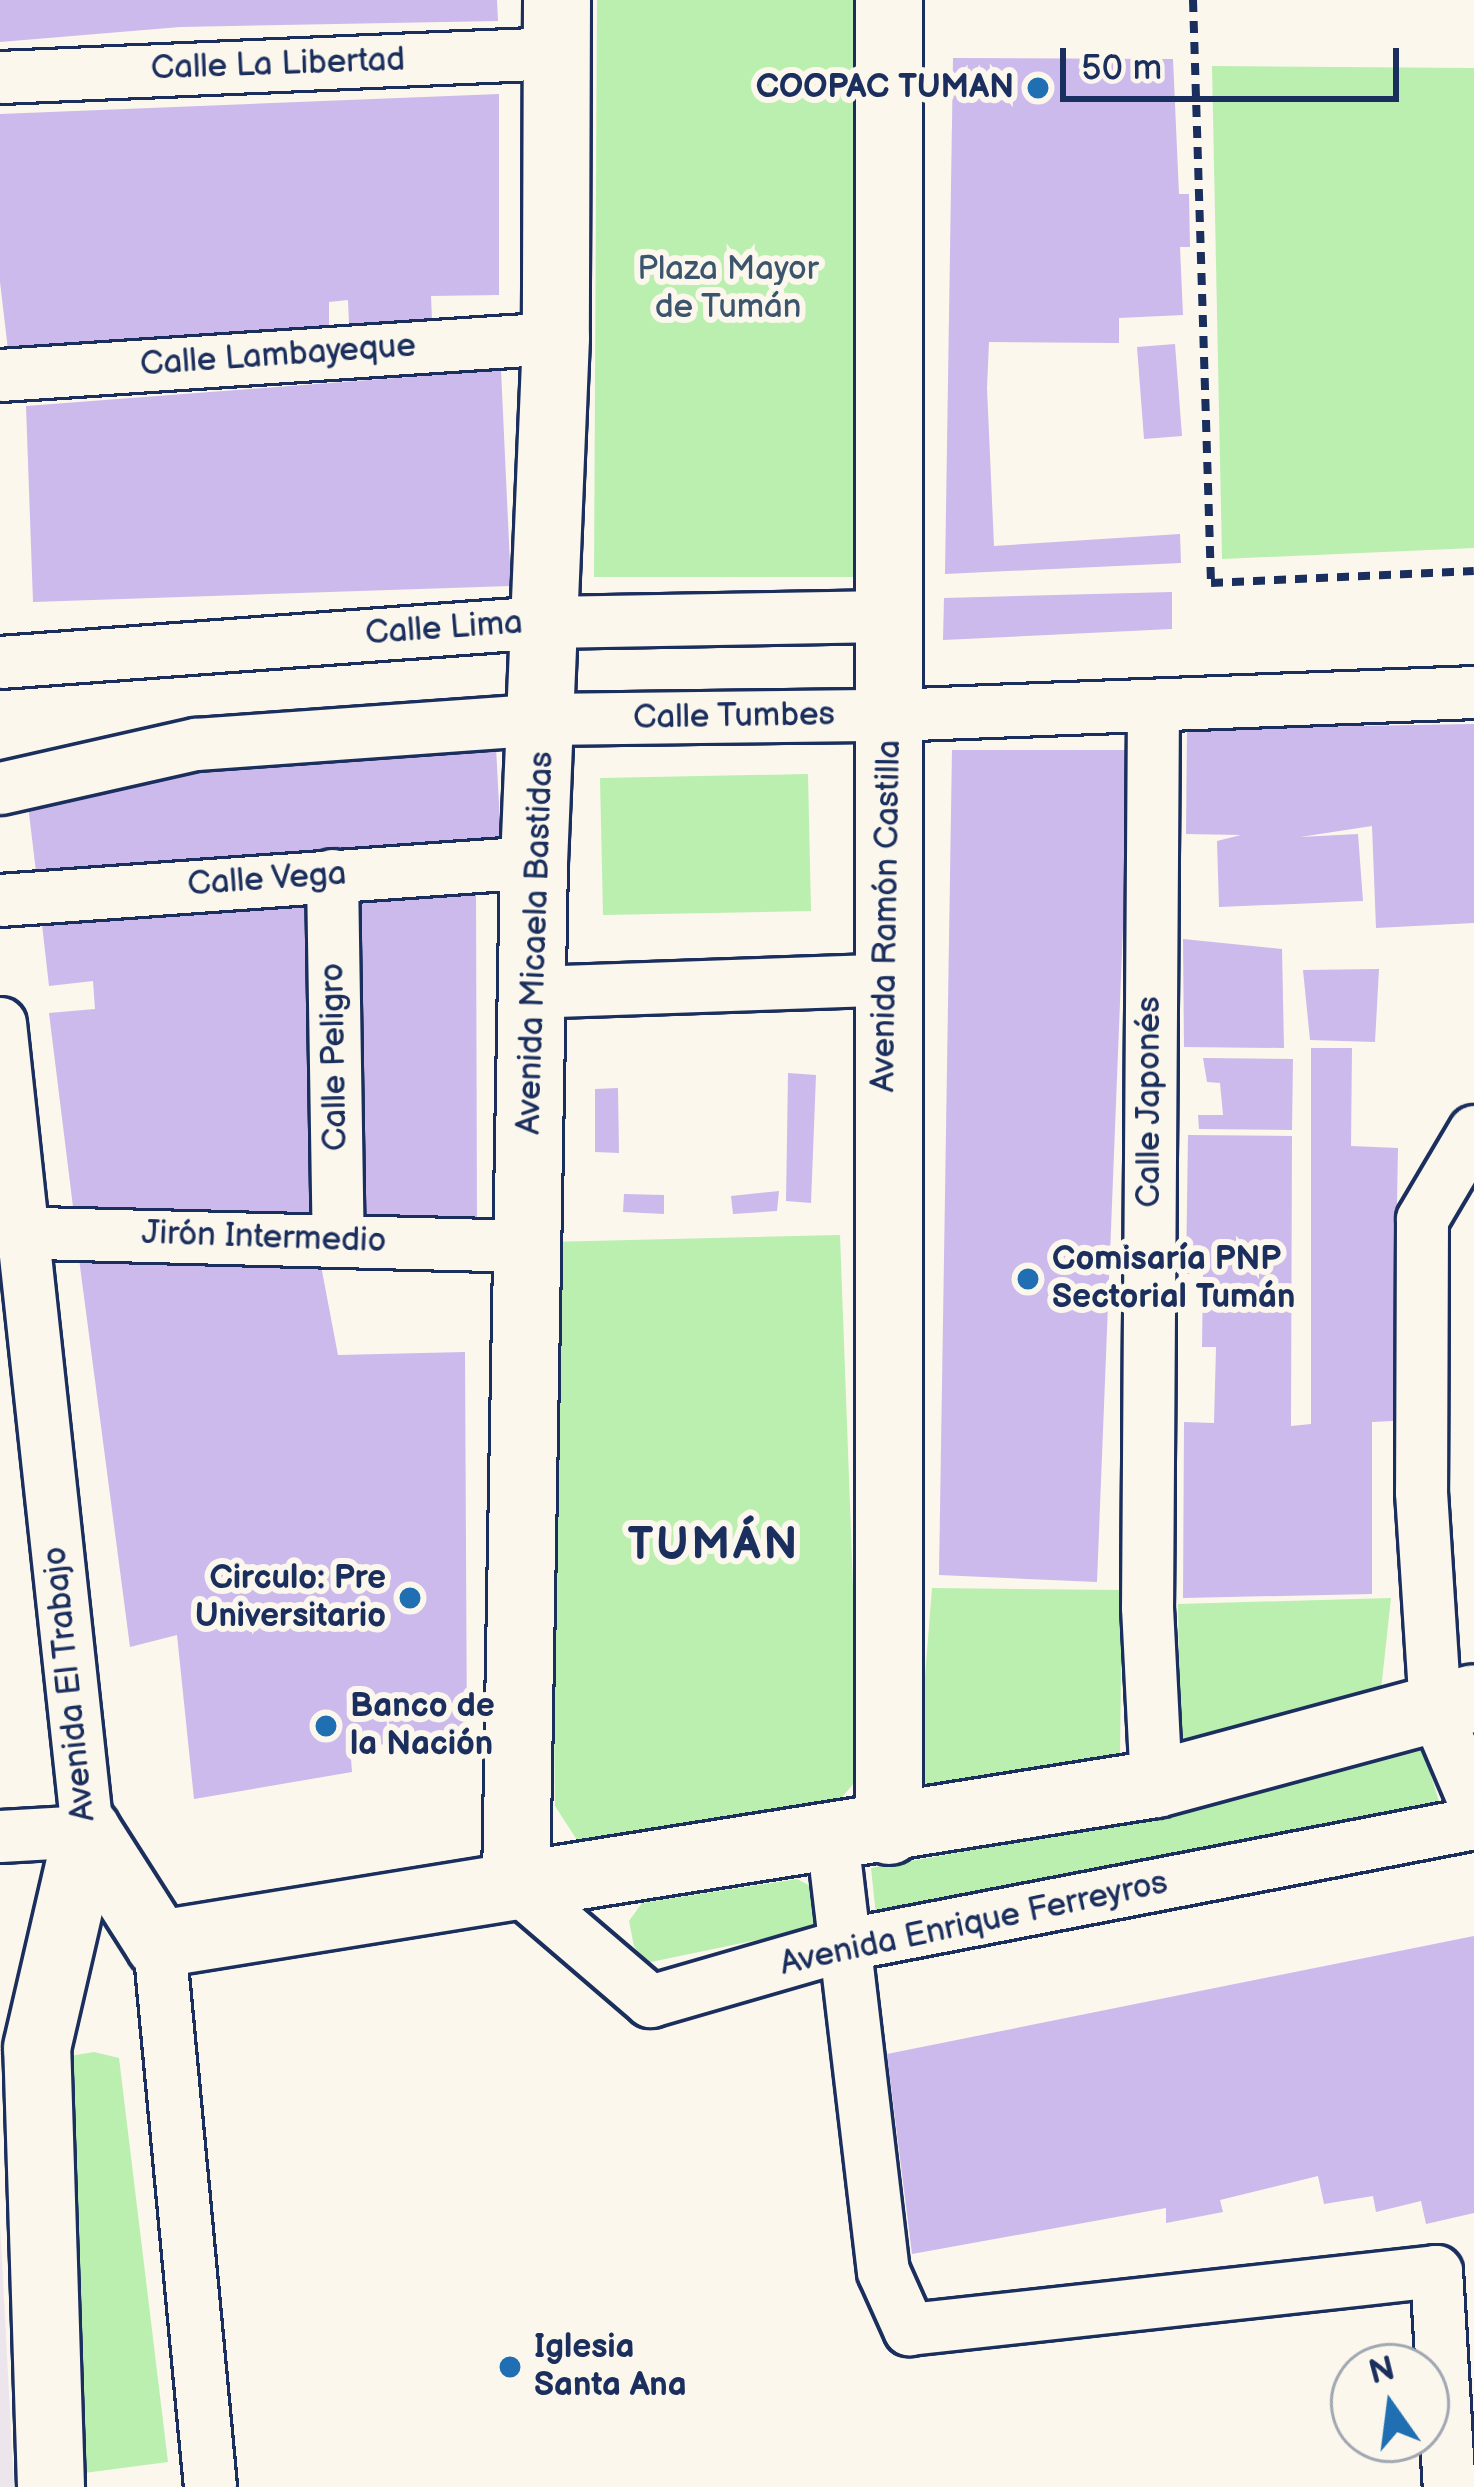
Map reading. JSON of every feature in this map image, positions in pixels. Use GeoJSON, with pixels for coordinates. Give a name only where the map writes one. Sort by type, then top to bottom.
{"type":"FeatureCollection","features":[{"type":"Feature","properties":{"kind":"main road","name":"Avenida Ramón Castilla"},"geometry":{"type":"LineString","coordinates":[[861,1834],[889,715],[890,0]]}},
{"type":"Feature","properties":{"kind":"main road","name":"Avenida Micaela Bastidas"},"geometry":{"type":"LineString","coordinates":[[516,1886],[534,862],[556,338],[557,26]]}},
{"type":"Feature","properties":{"kind":"main road"},"geometry":{"type":"LineString","coordinates":[[87,1831],[159,1944],[1156,1784],[1454,1704]]}},
{"type":"Feature","properties":{"kind":"main road","name":"Avenida El Trabajo"},"geometry":{"type":"LineString","coordinates":[[51,2487],[37,2048],[87,1831]]}},
{"type":"Feature","properties":{"kind":"street","name":"Calle La Libertad"},"geometry":{"type":"LineString","coordinates":[[0,77],[557,26]]}},
{"type":"Feature","properties":{"kind":"street","name":"Calle Lambayeque"},"geometry":{"type":"LineString","coordinates":[[0,375],[556,338]]}},
{"type":"Feature","properties":{"kind":"street","name":"Calle Lima"},"geometry":{"type":"LineString","coordinates":[[0,662],[544,622],[889,616]]}},
{"type":"Feature","properties":{"kind":"street","name":"Calle Tumbes"},"geometry":{"type":"LineString","coordinates":[[0,788],[196,744],[543,718],[889,715],[1474,692]]}},
{"type":"Feature","properties":{"kind":"street","name":"Calle Japonés"},"geometry":{"type":"LineString","coordinates":[[1153,707],[1147,1607],[1156,1784]]}},
{"type":"Feature","properties":{"kind":"street","name":"Calle Vega"},"geometry":{"type":"LineString","coordinates":[[0,900],[534,862]]}},
{"type":"Feature","properties":{"kind":"street","name":"Calle Peligro"},"geometry":{"type":"LineString","coordinates":[[332,874],[338,1240]]}},
{"type":"Feature","properties":{"kind":"street"},"geometry":{"type":"LineString","coordinates":[[531,992],[884,980]]}},
{"type":"Feature","properties":{"kind":"street","name":"Avenida El Trabajo"},"geometry":{"type":"LineString","coordinates":[[0,1023],[11,1231],[87,1831]]}},
{"type":"Feature","properties":{"kind":"street"},"geometry":{"type":"LineString","coordinates":[[1474,1131],[1422,1219],[1421,1492],[1474,1802]]}},
{"type":"Feature","properties":{"kind":"street","name":"Jirón Intermedio"},"geometry":{"type":"LineString","coordinates":[[11,1231],[528,1246]]}},
{"type":"Feature","properties":{"kind":"street","name":"Avenida Enrique Ferreyros"},"geometry":{"type":"LineString","coordinates":[[516,1886],[650,2001],[848,1945],[1474,1823]]}},
{"type":"Feature","properties":{"kind":"street"},"geometry":{"type":"LineString","coordinates":[[0,1836],[87,1831]]}},
{"type":"Feature","properties":{"kind":"street"},"geometry":{"type":"LineString","coordinates":[[861,1834],[848,1945],[883,2271],[909,2329],[1436,2271],[1449,2487]]}},
{"type":"Feature","properties":{"kind":"street"},"geometry":{"type":"LineString","coordinates":[[159,1944],[210,2487]]}},
{"type":"Feature","properties":{"kind":"path"},"geometry":{"type":"LineString","coordinates":[[1192,0],[1211,583],[1474,571]]}},
{"type":"Feature","properties":{"kind":"shaded area"},"geometry":{"type":"Polygon","coordinates":[[[0,2223],[14,2487],[0,2487],[0,2223]]]}},
{"type":"Feature","properties":{"kind":"green space","name":"Plaza Mayor de Tumán"},"geometry":{"type":"Polygon","coordinates":[[[597,0],[858,0],[862,577],[594,577],[597,0]]]}},
{"type":"Feature","properties":{"kind":"green space"},"geometry":{"type":"Polygon","coordinates":[[[1212,66],[1474,68],[1474,548],[1222,559],[1212,66]]]}},
{"type":"Feature","properties":{"kind":"green space"},"geometry":{"type":"Polygon","coordinates":[[[808,774],[811,911],[603,915],[600,778],[808,774]]]}},
{"type":"Feature","properties":{"kind":"green space"},"geometry":{"type":"Polygon","coordinates":[[[840,1235],[860,1776],[838,1802],[577,1840],[555,1806],[548,1242],[840,1235]]]}},
{"type":"Feature","properties":{"kind":"green space"},"geometry":{"type":"Polygon","coordinates":[[[932,1588],[1122,1590],[1120,1755],[940,1796],[917,1777],[932,1588]]]}},
{"type":"Feature","properties":{"kind":"green space"},"geometry":{"type":"Polygon","coordinates":[[[1391,1598],[1381,1690],[1180,1742],[1178,1604],[1391,1598]]]}},
{"type":"Feature","properties":{"kind":"green space"},"geometry":{"type":"Polygon","coordinates":[[[1421,1742],[1440,1805],[876,1915],[871,1868],[1085,1830],[1421,1742]]]}},
{"type":"Feature","properties":{"kind":"green space"},"geometry":{"type":"Polygon","coordinates":[[[797,1879],[818,1890],[819,1927],[646,1963],[634,1946],[629,1921],[642,1903],[797,1879]]]}},
{"type":"Feature","properties":{"kind":"green space"},"geometry":{"type":"Polygon","coordinates":[[[94,2052],[119,2058],[168,2462],[84,2473],[64,2057],[94,2052]]]}},
{"type":"Feature","properties":{"kind":"building"},"geometry":{"type":"Polygon","coordinates":[[[0,0],[497,0],[498,21],[180,27],[0,42],[0,0]]]}},
{"type":"Feature","properties":{"kind":"building"},"geometry":{"type":"Polygon","coordinates":[[[953,58],[1173,59],[1179,194],[1189,194],[1190,247],[1180,247],[1183,315],[1119,318],[1119,343],[989,342],[987,388],[994,546],[1180,534],[1181,563],[945,574],[953,58]]]}},
{"type":"Feature","properties":{"kind":"building"},"geometry":{"type":"Polygon","coordinates":[[[499,94],[499,295],[431,296],[432,320],[349,324],[348,300],[329,302],[329,330],[8,350],[0,282],[0,114],[499,94]]]}},
{"type":"Feature","properties":{"kind":"building"},"geometry":{"type":"Polygon","coordinates":[[[1175,344],[1182,436],[1144,439],[1137,347],[1175,344]]]}},
{"type":"Feature","properties":{"kind":"building"},"geometry":{"type":"Polygon","coordinates":[[[501,370],[511,586],[33,602],[26,406],[501,370]]]}},
{"type":"Feature","properties":{"kind":"building"},"geometry":{"type":"Polygon","coordinates":[[[1172,592],[1172,629],[943,640],[944,598],[1172,592]]]}},
{"type":"Feature","properties":{"kind":"building"},"geometry":{"type":"Polygon","coordinates":[[[1474,724],[1474,923],[1376,928],[1372,826],[1300,837],[1358,834],[1363,901],[1219,907],[1217,841],[1241,835],[1186,834],[1187,729],[1474,724]]]}},
{"type":"Feature","properties":{"kind":"building"},"geometry":{"type":"Polygon","coordinates":[[[496,747],[501,843],[36,872],[26,788],[496,747]]]}},
{"type":"Feature","properties":{"kind":"building"},"geometry":{"type":"Polygon","coordinates":[[[952,750],[1130,750],[1097,1582],[939,1575],[952,750]]]}},
{"type":"Feature","properties":{"kind":"building"},"geometry":{"type":"Polygon","coordinates":[[[347,887],[476,888],[477,1222],[353,1223],[347,887]]]}},
{"type":"Feature","properties":{"kind":"building"},"geometry":{"type":"Polygon","coordinates":[[[314,894],[327,1220],[75,1223],[49,1013],[95,1009],[93,981],[49,986],[41,916],[314,894]]]}},
{"type":"Feature","properties":{"kind":"building"},"geometry":{"type":"Polygon","coordinates":[[[1183,939],[1282,949],[1284,1048],[1184,1047],[1183,939]]]}},
{"type":"Feature","properties":{"kind":"building"},"geometry":{"type":"Polygon","coordinates":[[[1379,969],[1375,1042],[1310,1040],[1303,970],[1379,969]]]}},
{"type":"Feature","properties":{"kind":"building"},"geometry":{"type":"Polygon","coordinates":[[[1311,1048],[1352,1048],[1351,1146],[1398,1148],[1393,1421],[1372,1422],[1372,1594],[1183,1598],[1184,1422],[1214,1423],[1216,1347],[1202,1347],[1203,1274],[1186,1274],[1188,1135],[1292,1136],[1291,1426],[1311,1424],[1311,1048]]]}},
{"type":"Feature","properties":{"kind":"building"},"geometry":{"type":"Polygon","coordinates":[[[1203,1058],[1293,1059],[1292,1130],[1199,1129],[1198,1115],[1223,1115],[1220,1083],[1207,1082],[1203,1058]]]}},
{"type":"Feature","properties":{"kind":"building"},"geometry":{"type":"Polygon","coordinates":[[[788,1073],[816,1075],[811,1203],[786,1201],[788,1073]]]}},
{"type":"Feature","properties":{"kind":"building"},"geometry":{"type":"Polygon","coordinates":[[[618,1088],[619,1153],[595,1152],[595,1089],[618,1088]]]}},
{"type":"Feature","properties":{"kind":"building"},"geometry":{"type":"Polygon","coordinates":[[[779,1191],[777,1211],[733,1214],[731,1196],[779,1191]]]}},
{"type":"Feature","properties":{"kind":"building"},"geometry":{"type":"Polygon","coordinates":[[[624,1194],[664,1195],[664,1214],[623,1212],[624,1194]]]}},
{"type":"Feature","properties":{"kind":"building"},"geometry":{"type":"Polygon","coordinates":[[[318,1250],[338,1355],[465,1352],[467,1743],[350,1745],[352,1772],[194,1799],[177,1635],[130,1647],[78,1251],[318,1250]]]}},
{"type":"Feature","properties":{"kind":"building"},"geometry":{"type":"Polygon","coordinates":[[[1474,1936],[1474,2213],[1426,2224],[1421,2201],[1376,2212],[1373,2196],[1324,2204],[1318,2176],[1220,2200],[1223,2212],[1166,2223],[1166,2208],[912,2254],[887,2054],[1474,1936]]]}},
{"type":"Feature","properties":{"kind":"place","name":"COOPAC TUMAN"},"geometry":{"type":"Point","coordinates":[1038,88]}},
{"type":"Feature","properties":{"kind":"place","name":"Comisaría PNP Sectorial Tumán"},"geometry":{"type":"Point","coordinates":[1028,1279]}},
{"type":"Feature","properties":{"kind":"place","name":"Circulo: Pre Universitario"},"geometry":{"type":"Point","coordinates":[410,1598]}},
{"type":"Feature","properties":{"kind":"place","name":"Banco de la Nación"},"geometry":{"type":"Point","coordinates":[326,1726]}},
{"type":"Feature","properties":{"kind":"place","name":"Iglesia Santa Ana"},"geometry":{"type":"Point","coordinates":[510,2367]}},
{"type":"Feature","properties":{"kind":"district","name":"TUMÁN"},"geometry":{"type":"Point","coordinates":[714,1546]}}]}
